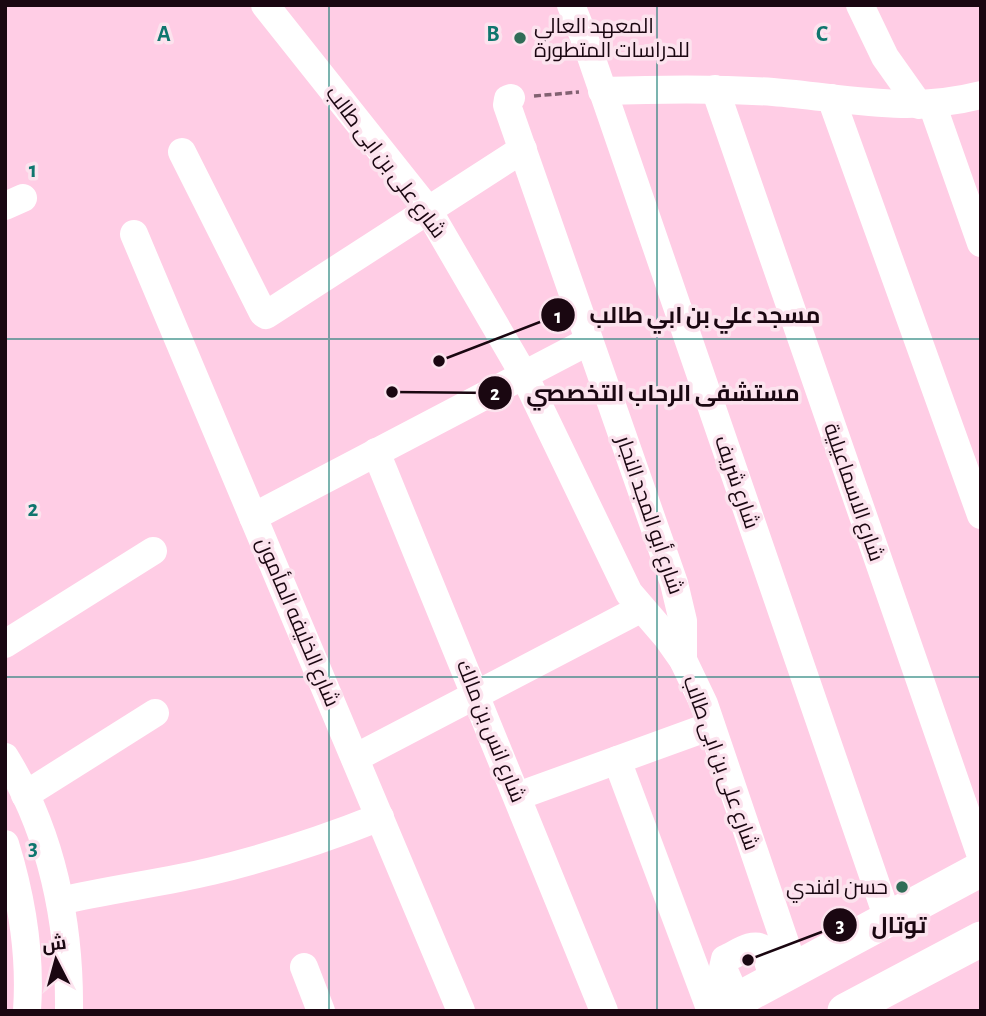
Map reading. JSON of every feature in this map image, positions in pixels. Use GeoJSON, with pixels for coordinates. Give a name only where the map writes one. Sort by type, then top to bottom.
{"type":"FeatureCollection","features":[{"type":"Feature","properties":{"kind":"main road"},"geometry":{"type":"LineString","coordinates":[[721,1007],[981,869]]}},
{"type":"Feature","properties":{"kind":"main road"},"geometry":{"type":"LineString","coordinates":[[845,1011],[981,939]]}},
{"type":"Feature","properties":{"kind":"street","name":"شارع على بن ابى طالب"},"geometry":{"type":"LineString","coordinates":[[265,5],[428,211],[524,375],[624,584],[640,609],[666,636],[683,660],[712,726],[784,975]]}},
{"type":"Feature","properties":{"kind":"street","name":"شارع شريف"},"geometry":{"type":"LineString","coordinates":[[571,5],[888,919]]}},
{"type":"Feature","properties":{"kind":"street"},"geometry":{"type":"LineString","coordinates":[[860,5],[885,57],[925,105],[981,243]]}},
{"type":"Feature","properties":{"kind":"street"},"geometry":{"type":"LineString","coordinates":[[602,90],[715,89],[831,98],[870,104],[925,105],[981,95]]}},
{"type":"Feature","properties":{"kind":"street","name":"شارع الاسماعيلية"},"geometry":{"type":"LineString","coordinates":[[715,89],[981,856]]}},
{"type":"Feature","properties":{"kind":"street","name":"شارع أبو المجد النجار"},"geometry":{"type":"LineString","coordinates":[[511,98],[508,99],[507,105],[674,583],[682,621],[683,660]]}},
{"type":"Feature","properties":{"kind":"street"},"geometry":{"type":"LineString","coordinates":[[831,98],[981,515]]}},
{"type":"Feature","properties":{"kind":"street"},"geometry":{"type":"LineString","coordinates":[[181,152],[263,313],[268,314],[523,149]]}},
{"type":"Feature","properties":{"kind":"street","name":"شارع الخليفه المأمون"},"geometry":{"type":"LineString","coordinates":[[134,234],[461,1011]]}},
{"type":"Feature","properties":{"kind":"street"},"geometry":{"type":"LineString","coordinates":[[253,517],[589,341]]}},
{"type":"Feature","properties":{"kind":"street","name":"شارع انس بن مالك"},"geometry":{"type":"LineString","coordinates":[[376,452],[604,1011]]}},
{"type":"Feature","properties":{"kind":"street"},"geometry":{"type":"LineString","coordinates":[[5,644],[153,551]]}},
{"type":"Feature","properties":{"kind":"street"},"geometry":{"type":"LineString","coordinates":[[355,758],[640,609]]}},
{"type":"Feature","properties":{"kind":"street"},"geometry":{"type":"LineString","coordinates":[[25,795],[155,713]]}},
{"type":"Feature","properties":{"kind":"street"},"geometry":{"type":"LineString","coordinates":[[517,796],[712,726]]}},
{"type":"Feature","properties":{"kind":"street"},"geometry":{"type":"LineString","coordinates":[[5,757],[25,795],[51,865],[60,901],[68,957],[69,1011]]}},
{"type":"Feature","properties":{"kind":"street"},"geometry":{"type":"LineString","coordinates":[[617,760],[721,1007]]}},
{"type":"Feature","properties":{"kind":"street"},"geometry":{"type":"LineString","coordinates":[[60,901],[197,874],[262,858],[313,844],[380,817]]}},
{"type":"Feature","properties":{"kind":"street"},"geometry":{"type":"LineString","coordinates":[[5,844],[13,904],[28,955],[27,1011]]}},
{"type":"Feature","properties":{"kind":"street"},"geometry":{"type":"LineString","coordinates":[[303,967],[321,1011]]}},
{"type":"Feature","properties":{"kind":"path"},"geometry":{"type":"LineString","coordinates":[[511,98],[602,90]]}},
{"type":"Feature","properties":{"kind":"place","name":"المعهد العالي للدراسات المتطورة"},"geometry":{"type":"Point","coordinates":[520,38]}},
{"type":"Feature","properties":{"kind":"place","name":"مسجد علي بن ابي طالب"},"geometry":{"type":"Point","coordinates":[439,361]}},
{"type":"Feature","properties":{"kind":"place","name":"مستشفى الرحاب التخصصي"},"geometry":{"type":"Point","coordinates":[392,392]}},
{"type":"Feature","properties":{"kind":"place","name":"حسن افندي"},"geometry":{"type":"Point","coordinates":[902,887]}},
{"type":"Feature","properties":{"kind":"place","name":"توتال"},"geometry":{"type":"Point","coordinates":[748,960]}}]}
